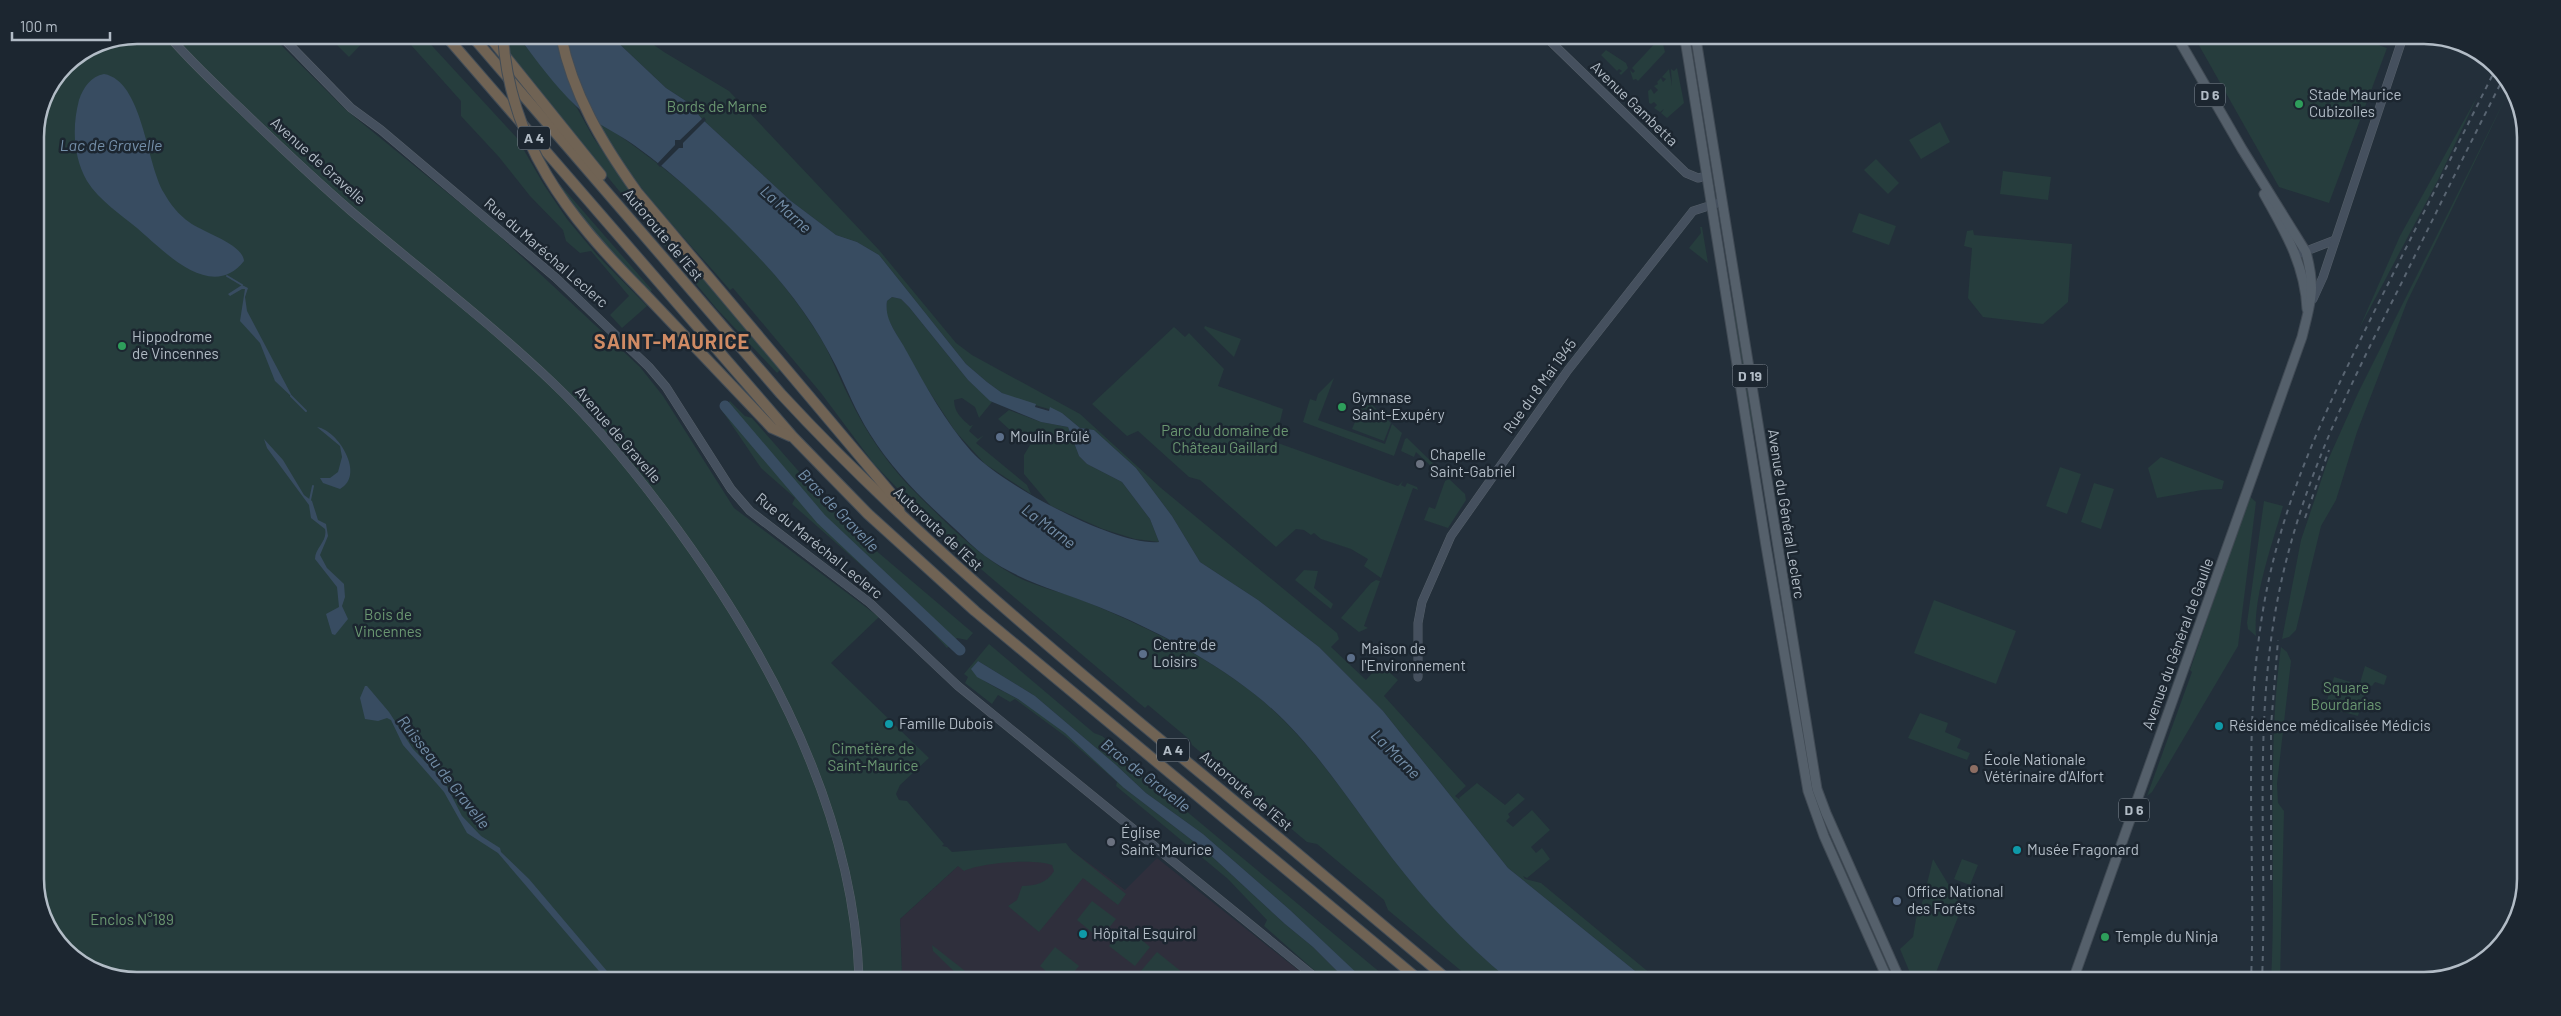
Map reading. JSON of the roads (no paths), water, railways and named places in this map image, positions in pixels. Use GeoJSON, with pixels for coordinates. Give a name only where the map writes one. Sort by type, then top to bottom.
{"type":"FeatureCollection","features":[{"type":"Feature","properties":{"kind":"highway","name":"A 4"},"geometry":{"type":"LineString","coordinates":[[453,44],[793,437],[868,514],[975,611],[1410,972]]}},
{"type":"Feature","properties":{"kind":"highway","name":"Autoroute de l’Est"},"geometry":{"type":"LineString","coordinates":[[479,44],[781,394],[827,444],[902,517],[1019,622],[1439,972]]}},
{"type":"Feature","properties":{"kind":"highway"},"geometry":{"type":"LineString","coordinates":[[495,44],[611,188],[616,202]]}},
{"type":"Feature","properties":{"kind":"highway"},"geometry":{"type":"LineString","coordinates":[[504,44],[511,86],[522,122],[547,177],[568,209],[597,245],[772,428],[793,437]]}},
{"type":"Feature","properties":{"kind":"highway"},"geometry":{"type":"LineString","coordinates":[[562,44],[583,106],[603,143],[637,192],[895,498],[902,517]]}},
{"type":"Feature","properties":{"kind":"main road","name":"Avenue du Général Leclerc"},"geometry":{"type":"LineString","coordinates":[[1686,44],[1768,558],[1808,791],[1824,836],[1884,972]]}},
{"type":"Feature","properties":{"kind":"main road","name":"Avenue du Général Leclerc"},"geometry":{"type":"LineString","coordinates":[[1697,44],[1818,788],[1826,813],[1896,972]]}},
{"type":"Feature","properties":{"kind":"main road","name":"D 6"},"geometry":{"type":"LineString","coordinates":[[2181,44],[2242,149],[2306,252]]}},
{"type":"Feature","properties":{"kind":"main road"},"geometry":{"type":"LineString","coordinates":[[1695,100],[1705,101]]}},
{"type":"Feature","properties":{"kind":"main road","name":"D 6"},"geometry":{"type":"LineString","coordinates":[[2242,149],[2296,254]]}},
{"type":"Feature","properties":{"kind":"main road","name":"Avenue du Général de Gaulle"},"geometry":{"type":"LineString","coordinates":[[2076,972],[2187,663],[2307,317],[2312,299],[2311,271],[2306,252]]}},
{"type":"Feature","properties":{"kind":"main road","name":"Avenue du Général de Gaulle"},"geometry":{"type":"LineString","coordinates":[[2296,254],[2303,273],[2307,317]]}},
{"type":"Feature","properties":{"kind":"main road"},"geometry":{"type":"LineString","coordinates":[[1768,558],[1784,578]]}},
{"type":"Feature","properties":{"kind":"street","name":"Avenue de Gravelle"},"geometry":{"type":"LineString","coordinates":[[177,44],[300,166],[452,293],[554,384],[587,417],[639,478],[686,540],[751,640],[799,737],[824,801],[842,860],[853,908],[859,972]]}},
{"type":"Feature","properties":{"kind":"street","name":"Rue du Maréchal Leclerc"},"geometry":{"type":"LineString","coordinates":[[289,44],[351,108],[381,130],[555,277],[617,334],[666,387],[731,489],[750,511],[870,603],[958,686],[1309,972]]}},
{"type":"Feature","properties":{"kind":"street","name":"Avenue Gambetta"},"geometry":{"type":"LineString","coordinates":[[1552,44],[1686,173],[1694,177],[1707,176]]}},
{"type":"Feature","properties":{"kind":"street","name":"Avenue du Général de Gaulle"},"geometry":{"type":"LineString","coordinates":[[2312,299],[2323,277],[2401,44]]}},
{"type":"Feature","properties":{"kind":"street","name":"Rue du 8 Mai 1945"},"geometry":{"type":"LineString","coordinates":[[1418,677],[1418,622],[1422,602],[1451,536],[1479,493],[1613,311],[1693,211],[1722,202]]}},
{"type":"Feature","properties":{"kind":"street"},"geometry":{"type":"LineString","coordinates":[[2296,254],[2335,240]]}},
{"type":"Feature","properties":{"kind":"water","name":"La Marne"},"geometry":{"type":"Polygon","coordinates":[[[524,44],[619,44],[666,88],[689,103],[702,119],[791,201],[836,235],[857,242],[879,255],[966,364],[987,382],[1002,393],[1036,404],[1035,407],[1049,411],[1050,407],[1062,413],[1080,428],[1094,430],[1136,468],[1172,516],[1200,562],[1258,600],[1319,647],[1383,711],[1508,868],[1636,972],[1500,972],[1461,936],[1418,890],[1316,756],[1282,718],[1263,701],[1226,673],[1185,648],[1099,607],[1012,573],[981,553],[919,495],[888,460],[860,417],[821,338],[774,274],[686,186],[634,145],[589,117],[553,81],[524,44]],[[892,297],[887,301],[888,315],[892,327],[936,403],[971,451],[1006,479],[1032,495],[1088,524],[1140,541],[1159,542],[1150,519],[1122,482],[1087,464],[1079,456],[1068,427],[1041,422],[990,401],[968,380],[901,299],[892,297]]]}},
{"type":"Feature","properties":{"kind":"water","name":"Lac de Gravelle"},"geometry":{"type":"Polygon","coordinates":[[[104,74],[117,80],[127,91],[142,125],[158,180],[172,205],[189,222],[230,244],[242,255],[244,261],[231,273],[217,277],[202,275],[188,268],[160,248],[110,206],[87,181],[76,152],[75,121],[79,100],[85,87],[95,77],[104,74]]]}},
{"type":"Feature","properties":{"kind":"water"},"geometry":{"type":"Polygon","coordinates":[[[242,285],[248,288],[245,297],[247,311],[293,398],[275,381],[260,343],[240,321],[245,289],[230,296],[228,294],[242,285]]]}},
{"type":"Feature","properties":{"kind":"water"},"geometry":{"type":"Polygon","coordinates":[[[317,427],[333,436],[340,444],[350,464],[350,474],[347,482],[340,489],[323,483],[320,478],[330,478],[338,472],[342,457],[340,446],[317,427]]]}},
{"type":"Feature","properties":{"kind":"water"},"geometry":{"type":"Polygon","coordinates":[[[264,439],[283,460],[304,495],[312,501],[318,520],[326,524],[328,536],[320,555],[327,568],[344,584],[345,597],[342,606],[348,619],[335,635],[332,634],[326,614],[339,607],[337,587],[315,559],[325,537],[325,529],[311,518],[309,505],[267,448],[264,439]]]}},
{"type":"Feature","properties":{"kind":"water","name":"Bras de Gravelle"},"geometry":{"type":"Polygon","coordinates":[[[978,661],[1035,696],[1146,793],[1203,834],[1290,910],[1356,972],[1338,972],[1313,947],[1285,924],[1206,851],[1124,788],[1065,733],[1018,699],[977,677],[971,669],[978,661]]]}},
{"type":"Feature","properties":{"kind":"water","name":"Ruisseau de Gravelle"},"geometry":{"type":"Polygon","coordinates":[[[365,686],[367,686],[389,712],[413,749],[444,781],[462,816],[481,836],[500,848],[501,852],[529,879],[608,972],[600,972],[498,853],[467,833],[444,792],[403,745],[391,720],[387,718],[378,721],[365,719],[360,698],[365,686]]]}},
{"type":"Feature","properties":{"kind":"waterway","name":"Ruisseau de Gravelle"},"geometry":{"type":"LineString","coordinates":[[227,276],[242,285]]}},
{"type":"Feature","properties":{"kind":"waterway","name":"Ruisseau de Gravelle"},"geometry":{"type":"LineString","coordinates":[[291,396],[306,411]]}},
{"type":"Feature","properties":{"kind":"waterway","name":"Bras de Gravelle"},"geometry":{"type":"LineString","coordinates":[[725,406],[821,519],[960,650]]}},
{"type":"Feature","properties":{"kind":"waterway","name":"Ruisseau de Gravelle"},"geometry":{"type":"LineString","coordinates":[[310,500],[313,486]]}},
{"type":"Feature","properties":{"kind":"railway"},"geometry":{"type":"LineString","coordinates":[[2251,972],[2251,757],[2253,712],[2261,623],[2279,538],[2292,497],[2323,419],[2493,74]]}},
{"type":"Feature","properties":{"kind":"railway"},"geometry":{"type":"LineString","coordinates":[[2262,972],[2264,714],[2273,626],[2293,536],[2307,493],[2340,409],[2501,84]]}},
{"type":"Feature","properties":{"kind":"railway"},"geometry":{"type":"LineString","coordinates":[[2305,518],[2329,450]]}},
{"type":"Feature","properties":{"kind":"railway"},"geometry":{"type":"LineString","coordinates":[[2271,880],[2271,726],[2278,640]]}},
{"type":"Feature","properties":{"kind":"place","name":"Stade Maurice Cubizolles"},"geometry":{"type":"Point","coordinates":[2299,104]}},
{"type":"Feature","properties":{"kind":"place","name":"Hippodrome de Vincennes"},"geometry":{"type":"Point","coordinates":[122,346]}},
{"type":"Feature","properties":{"kind":"place","name":"Gymnase Saint-Exupéry"},"geometry":{"type":"Point","coordinates":[1342,407]}},
{"type":"Feature","properties":{"kind":"place","name":"Moulin Brûlé"},"geometry":{"type":"Point","coordinates":[1000,437]}},
{"type":"Feature","properties":{"kind":"place","name":"Chapelle Saint-Gabriel"},"geometry":{"type":"Point","coordinates":[1420,464]}},
{"type":"Feature","properties":{"kind":"place","name":"Centre de Loisirs"},"geometry":{"type":"Point","coordinates":[1143,654]}},
{"type":"Feature","properties":{"kind":"place","name":"Maison de l'Environnement"},"geometry":{"type":"Point","coordinates":[1351,658]}},
{"type":"Feature","properties":{"kind":"place","name":"Famille Dubois"},"geometry":{"type":"Point","coordinates":[889,724]}},
{"type":"Feature","properties":{"kind":"place","name":"Résidence médicalisée Médicis"},"geometry":{"type":"Point","coordinates":[2219,726]}},
{"type":"Feature","properties":{"kind":"place","name":"École Nationale Vétérinaire d'Alfort"},"geometry":{"type":"Point","coordinates":[1974,769]}},
{"type":"Feature","properties":{"kind":"place","name":"Église Saint-Maurice"},"geometry":{"type":"Point","coordinates":[1111,842]}},
{"type":"Feature","properties":{"kind":"place","name":"Musée Fragonard"},"geometry":{"type":"Point","coordinates":[2017,850]}},
{"type":"Feature","properties":{"kind":"place","name":"Office National des Forêts"},"geometry":{"type":"Point","coordinates":[1897,901]}},
{"type":"Feature","properties":{"kind":"place","name":"Hôpital Esquirol"},"geometry":{"type":"Point","coordinates":[1083,934]}},
{"type":"Feature","properties":{"kind":"place","name":"Temple du Ninja"},"geometry":{"type":"Point","coordinates":[2105,937]}},
{"type":"Feature","properties":{"kind":"district","name":"SAINT-MAURICE"},"geometry":{"type":"Point","coordinates":[672,342]}},
{"type":"Feature","properties":{"kind":"park label","name":"Bords de Marne"},"geometry":{"type":"Point","coordinates":[717,107]}},
{"type":"Feature","properties":{"kind":"park label","name":"Parc du domaine de Château Gaillard"},"geometry":{"type":"Point","coordinates":[1225,440]}},
{"type":"Feature","properties":{"kind":"park label","name":"Bois de Vincennes"},"geometry":{"type":"Point","coordinates":[388,624]}},
{"type":"Feature","properties":{"kind":"park label","name":"Square Bourdarias"},"geometry":{"type":"Point","coordinates":[2346,696]}},
{"type":"Feature","properties":{"kind":"park label","name":"Cimetière de Saint-Maurice"},"geometry":{"type":"Point","coordinates":[873,758]}},
{"type":"Feature","properties":{"kind":"park label","name":"Enclos N°189"},"geometry":{"type":"Point","coordinates":[132,920]}}]}
